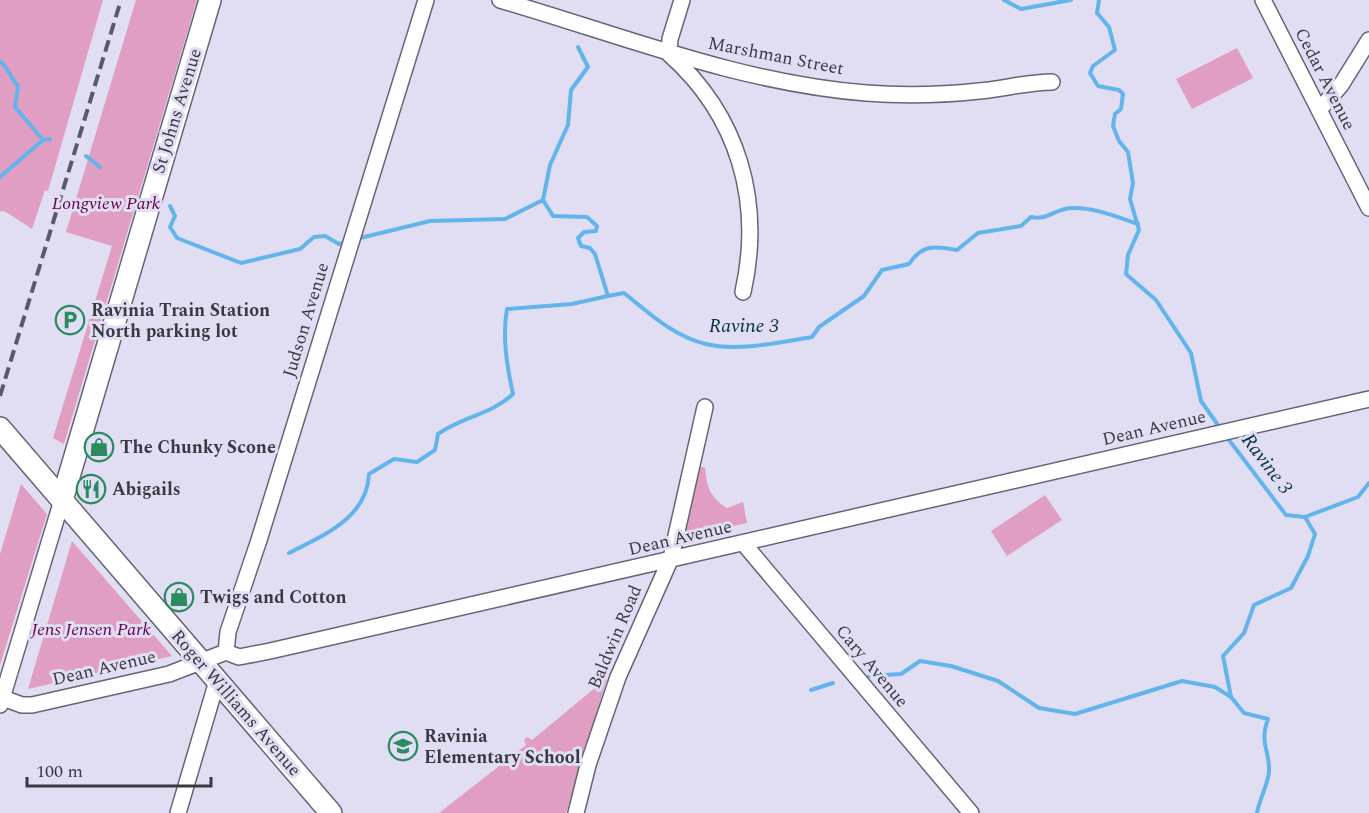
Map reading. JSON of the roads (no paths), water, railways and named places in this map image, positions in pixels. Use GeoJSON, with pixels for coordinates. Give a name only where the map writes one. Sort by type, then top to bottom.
{"type":"FeatureCollection","features":[{"type":"Feature","properties":{"kind":"street","name":"St Johns Avenue"},"geometry":{"type":"LineString","coordinates":[[1,702],[210,0]]}},
{"type":"Feature","properties":{"kind":"street","name":"Judson Avenue"},"geometry":{"type":"LineString","coordinates":[[226,652],[228,632],[426,0]]}},
{"type":"Feature","properties":{"kind":"street","name":"Marshman Street"},"geometry":{"type":"LineString","coordinates":[[500,0],[669,54],[790,83],[865,93],[919,95],[1052,82]]}},
{"type":"Feature","properties":{"kind":"street"},"geometry":{"type":"LineString","coordinates":[[682,0],[670,39],[669,54],[683,66],[704,93],[725,127],[746,180],[751,238],[743,292]]}},
{"type":"Feature","properties":{"kind":"street","name":"Cedar Avenue"},"geometry":{"type":"LineString","coordinates":[[1263,0],[1369,208]]}},
{"type":"Feature","properties":{"kind":"street"},"geometry":{"type":"LineString","coordinates":[[1320,109],[1341,85],[1369,40]]}},
{"type":"Feature","properties":{"kind":"street","name":"Dean Avenue"},"geometry":{"type":"LineString","coordinates":[[1,702],[32,705],[169,674],[226,652],[239,657],[270,651],[671,558],[744,544],[1317,409],[1369,399]]}},
{"type":"Feature","properties":{"kind":"street","name":"Baldwin Road"},"geometry":{"type":"LineString","coordinates":[[576,813],[588,765],[618,677],[671,558],[705,407]]}},
{"type":"Feature","properties":{"kind":"street","name":"Roger Williams Avenue"},"geometry":{"type":"LineString","coordinates":[[0,428],[331,813]]}},
{"type":"Feature","properties":{"kind":"street","name":"Cary Avenue"},"geometry":{"type":"LineString","coordinates":[[744,544],[971,813]]}},
{"type":"Feature","properties":{"kind":"street"},"geometry":{"type":"LineString","coordinates":[[178,813],[217,681]]}},
{"type":"Feature","properties":{"kind":"waterway","name":"Ravine 3"},"geometry":{"type":"LineString","coordinates":[[1004,0],[1021,9],[1071,0]]}},
{"type":"Feature","properties":{"kind":"waterway","name":"Ravine 3"},"geometry":{"type":"LineString","coordinates":[[1099,0],[1097,13],[1109,27],[1115,50],[1093,66],[1090,73],[1098,86],[1119,90],[1123,94],[1121,109],[1115,114],[1113,126],[1119,141],[1128,152],[1133,183],[1130,199],[1139,230],[1128,255],[1126,274],[1156,300],[1191,353],[1201,401],[1220,428]]}},
{"type":"Feature","properties":{"kind":"waterway"},"geometry":{"type":"LineString","coordinates":[[543,200],[550,165],[568,125],[571,90],[588,67],[578,47]]}},
{"type":"Feature","properties":{"kind":"waterway","name":"Ravine 3"},"geometry":{"type":"LineString","coordinates":[[0,61],[18,86],[15,107],[43,140]]}},
{"type":"Feature","properties":{"kind":"waterway","name":"Ravine 3"},"geometry":{"type":"LineString","coordinates":[[0,177],[43,140],[50,139]]}},
{"type":"Feature","properties":{"kind":"waterway","name":"Ravine 3"},"geometry":{"type":"LineString","coordinates":[[86,156],[100,167]]}},
{"type":"Feature","properties":{"kind":"waterway","name":"Ravine 3"},"geometry":{"type":"LineString","coordinates":[[356,239],[430,221],[505,219],[543,200],[553,216],[587,217],[597,226],[596,231],[584,232],[578,238],[581,246],[590,248],[595,254],[608,296],[624,293],[662,323],[683,336],[706,344],[731,347],[812,337],[819,327],[864,296],[882,270],[909,264],[919,253],[930,248],[957,250],[978,233],[1021,226],[1031,217],[1047,216],[1072,208],[1097,211],[1138,224]]}},
{"type":"Feature","properties":{"kind":"waterway","name":"Ravine 3"},"geometry":{"type":"LineString","coordinates":[[170,206],[175,216],[170,227],[177,238],[241,263],[300,249],[314,237],[325,236],[339,244],[346,242]]}},
{"type":"Feature","properties":{"kind":"waterway"},"geometry":{"type":"LineString","coordinates":[[289,553],[329,532],[352,514],[361,502],[369,474],[394,459],[417,462],[435,450],[438,434],[496,406],[513,394],[505,341],[507,309],[572,304],[608,296]]}},
{"type":"Feature","properties":{"kind":"waterway","name":"Ravine 3"},"geometry":{"type":"LineString","coordinates":[[1226,436],[1286,515],[1305,517],[1315,534],[1308,556],[1291,588],[1254,605],[1244,633],[1223,656],[1231,697]]}},
{"type":"Feature","properties":{"kind":"waterway"},"geometry":{"type":"LineString","coordinates":[[1305,517],[1358,497],[1369,483]]}},
{"type":"Feature","properties":{"kind":"waterway","name":"Ravine 3"},"geometry":{"type":"LineString","coordinates":[[869,676],[901,674],[920,661],[951,666],[998,681],[1039,708],[1075,714],[1182,681],[1215,687],[1231,697],[1244,713],[1268,719],[1264,734],[1269,775],[1257,813]]}},
{"type":"Feature","properties":{"kind":"waterway"},"geometry":{"type":"LineString","coordinates":[[811,690],[833,683]]}},
{"type":"Feature","properties":{"kind":"railway"},"geometry":{"type":"LineString","coordinates":[[0,396],[121,0]]}},
{"type":"Feature","properties":{"kind":"place","name":"Ravinia Train Station North parking lot"},"geometry":{"type":"Point","coordinates":[70,320]}},
{"type":"Feature","properties":{"kind":"place","name":"The Chunky Scone"},"geometry":{"type":"Point","coordinates":[99,447]}},
{"type":"Feature","properties":{"kind":"place","name":"Abigails"},"geometry":{"type":"Point","coordinates":[91,489]}},
{"type":"Feature","properties":{"kind":"place","name":"Twigs and Cotton"},"geometry":{"type":"Point","coordinates":[179,597]}},
{"type":"Feature","properties":{"kind":"place","name":"Ravinia Elementary School"},"geometry":{"type":"Point","coordinates":[403,746]}},
{"type":"Feature","properties":{"kind":"park label","name":"Longview Park"},"geometry":{"type":"Point","coordinates":[106,203]}},
{"type":"Feature","properties":{"kind":"park label","name":"Jens Jensen Park"},"geometry":{"type":"Point","coordinates":[91,629]}}]}
